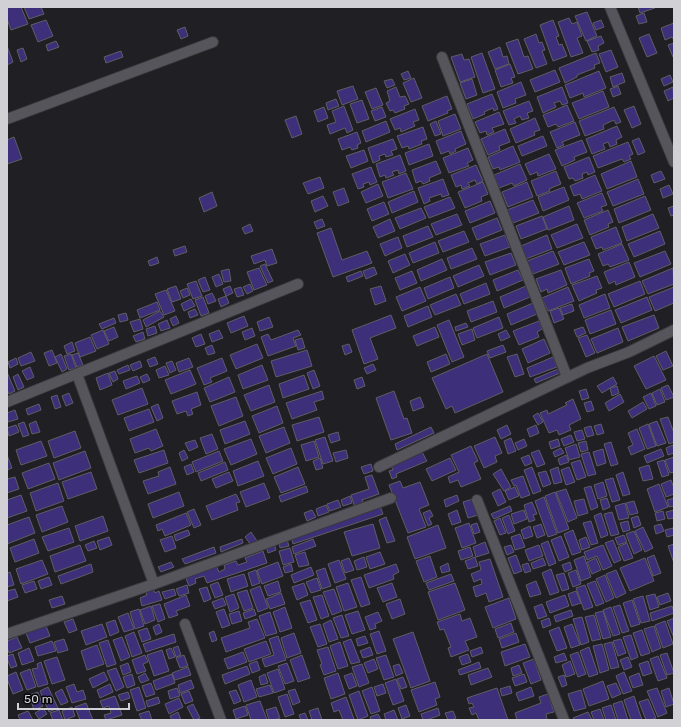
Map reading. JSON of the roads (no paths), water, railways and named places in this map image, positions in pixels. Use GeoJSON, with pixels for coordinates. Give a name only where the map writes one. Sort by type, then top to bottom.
{"type":"FeatureCollection","features":[{"type":"Feature","properties":{"kind":"street"},"geometry":{"type":"LineString","coordinates":[[610,7],[674,162]]}},
{"type":"Feature","properties":{"kind":"street"},"geometry":{"type":"LineString","coordinates":[[7,119],[213,42]]}},
{"type":"Feature","properties":{"kind":"street"},"geometry":{"type":"LineString","coordinates":[[442,57],[567,377]]}},
{"type":"Feature","properties":{"kind":"street"},"geometry":{"type":"LineString","coordinates":[[7,402],[298,284]]}},
{"type":"Feature","properties":{"kind":"street"},"geometry":{"type":"LineString","coordinates":[[379,467],[567,377],[629,352],[674,330]]}},
{"type":"Feature","properties":{"kind":"street"},"geometry":{"type":"LineString","coordinates":[[77,374],[154,584]]}},
{"type":"Feature","properties":{"kind":"street"},"geometry":{"type":"LineString","coordinates":[[7,634],[154,584],[391,498]]}},
{"type":"Feature","properties":{"kind":"street"},"geometry":{"type":"LineString","coordinates":[[477,500],[564,720]]}},
{"type":"Feature","properties":{"kind":"street"},"geometry":{"type":"LineString","coordinates":[[186,624],[221,720]]}}]}
